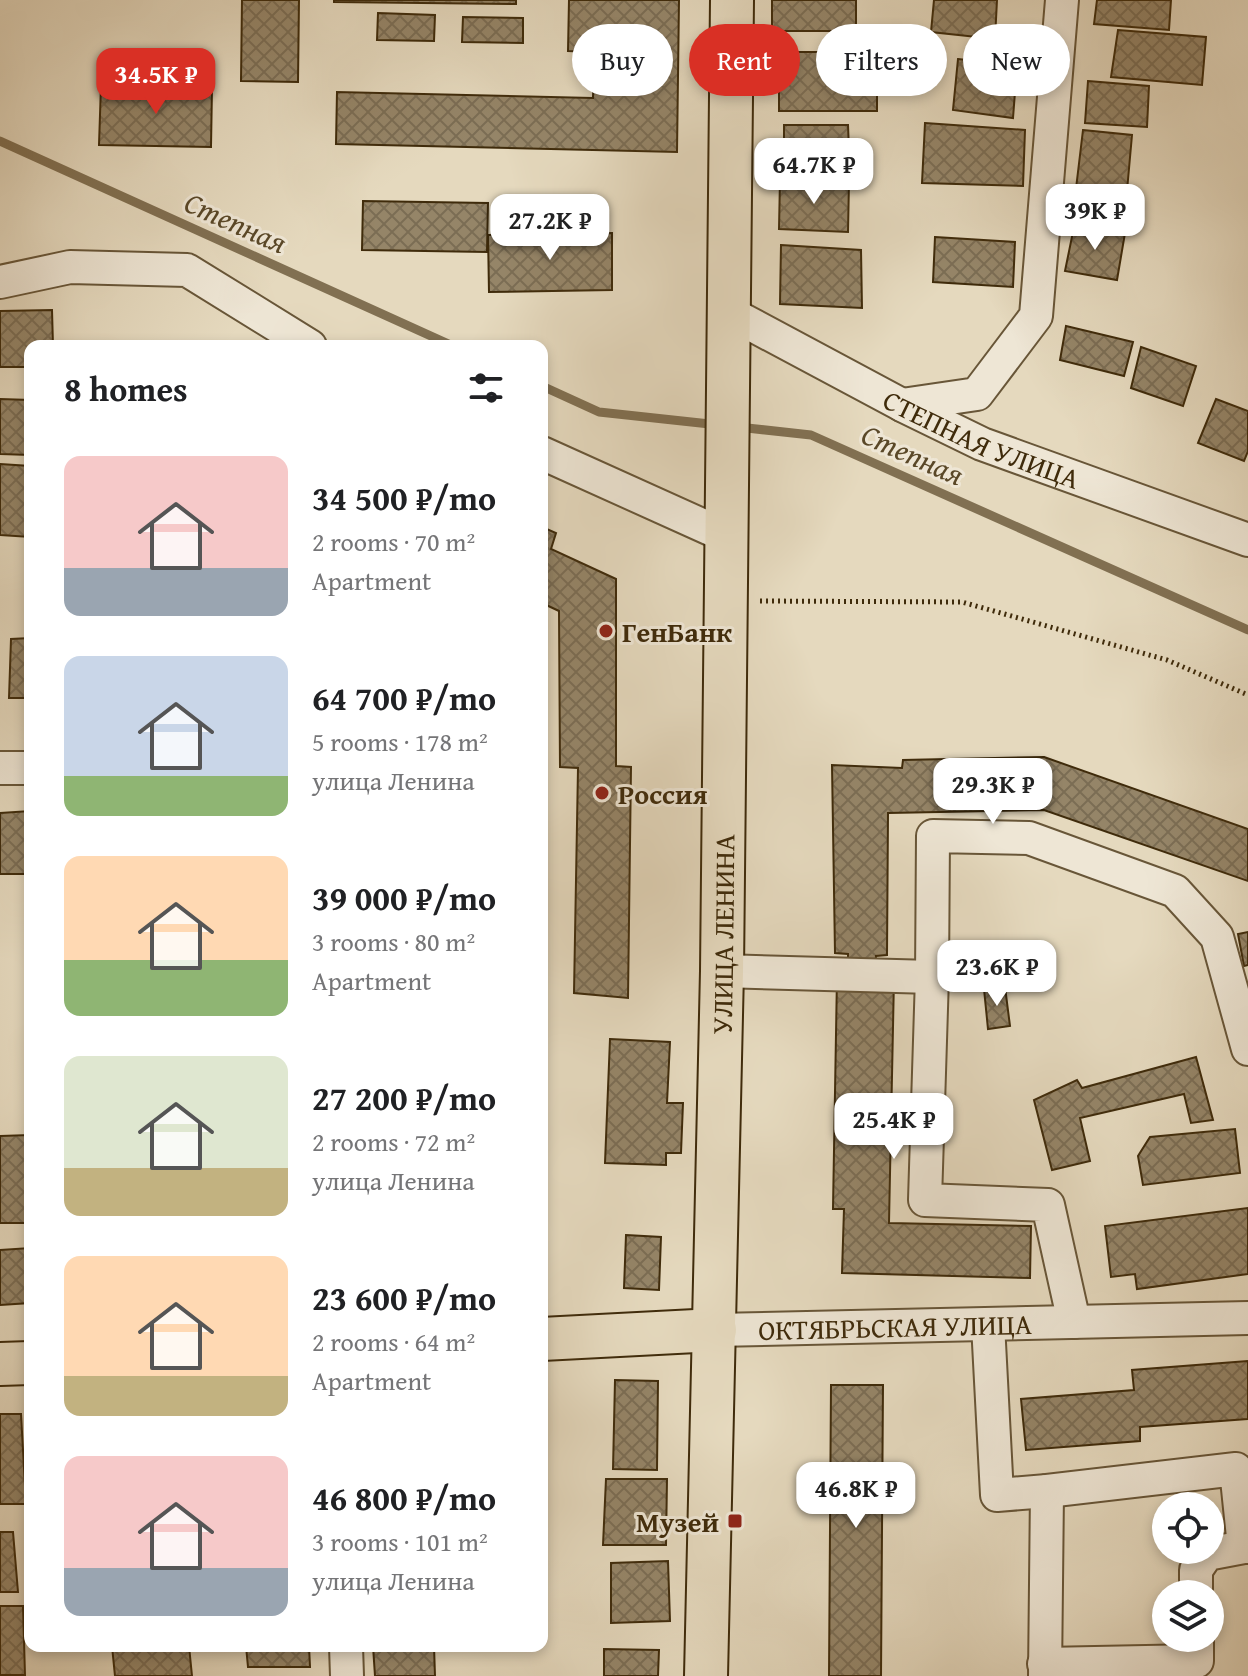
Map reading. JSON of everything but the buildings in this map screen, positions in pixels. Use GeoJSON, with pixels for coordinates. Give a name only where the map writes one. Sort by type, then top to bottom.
{"type":"FeatureCollection","features":[{"type":"Feature","properties":{"kind":"main road","name":"УЛИЦА ЛЕНИНА"},"geometry":{"type":"LineString","coordinates":[[706,1676],[722,971],[732,0]]}},
{"type":"Feature","properties":{"kind":"main road","name":"ОКТЯБРЬСКАЯ УЛИЦА"},"geometry":{"type":"LineString","coordinates":[[548,1339],[715,1330]]}},
{"type":"Feature","properties":{"kind":"main road"},"geometry":{"type":"LineString","coordinates":[[0,1364],[24,1363]]}},
{"type":"Feature","properties":{"kind":"street"},"geometry":{"type":"LineString","coordinates":[[902,405],[977,394],[1036,316],[1062,0]]}},
{"type":"Feature","properties":{"kind":"street"},"geometry":{"type":"LineString","coordinates":[[0,282],[70,267],[187,270],[300,340]]}},
{"type":"Feature","properties":{"kind":"street","name":"СТЕПНАЯ УЛИЦА"},"geometry":{"type":"LineString","coordinates":[[728,326],[982,444],[1248,540]]}},
{"type":"Feature","properties":{"kind":"street"},"geometry":{"type":"LineString","coordinates":[[548,456],[726,536]]}},
{"type":"Feature","properties":{"kind":"street"},"geometry":{"type":"LineString","coordinates":[[0,768],[24,768]]}},
{"type":"Feature","properties":{"kind":"street"},"geometry":{"type":"LineString","coordinates":[[1074,1322],[1048,1205],[925,1200],[933,836],[1029,838],[1175,891],[1217,937],[1248,1049]]}},
{"type":"Feature","properties":{"kind":"street"},"geometry":{"type":"LineString","coordinates":[[722,971],[932,977]]}},
{"type":"Feature","properties":{"kind":"street","name":"ОКТЯБРЬСКАЯ УЛИЦА"},"geometry":{"type":"LineString","coordinates":[[715,1330],[1248,1318]]}},
{"type":"Feature","properties":{"kind":"street"},"geometry":{"type":"LineString","coordinates":[[988,1324],[997,1495],[1236,1469],[1246,1547],[1207,1554],[1196,1570],[1196,1580]]}},
{"type":"Feature","properties":{"kind":"street"},"geometry":{"type":"LineString","coordinates":[[1047,1491],[1045,1670],[1197,1661],[1197,1652]]}},
{"type":"Feature","properties":{"kind":"street"},"geometry":{"type":"LineString","coordinates":[[346,1652],[347,1676]]}},
{"type":"Feature","properties":{"kind":"path"},"geometry":{"type":"LineString","coordinates":[[725,601],[962,602],[1167,660],[1248,695]]}},
{"type":"Feature","properties":{"kind":"waterway","name":"Степная"},"geometry":{"type":"LineString","coordinates":[[0,141],[440,340]]}},
{"type":"Feature","properties":{"kind":"waterway","name":"Степная"},"geometry":{"type":"LineString","coordinates":[[548,389],[599,412],[719,425]]}},
{"type":"Feature","properties":{"kind":"waterway","name":"Степная"},"geometry":{"type":"LineString","coordinates":[[738,427],[811,435],[1248,630]]}},
{"type":"Feature","properties":{"kind":"place","name":"ГенБанк"},"geometry":{"type":"Point","coordinates":[606,631]}},
{"type":"Feature","properties":{"kind":"place","name":"Россия"},"geometry":{"type":"Point","coordinates":[602,793]}},
{"type":"Feature","properties":{"kind":"place","name":"Музей"},"geometry":{"type":"Point","coordinates":[735,1521]}}]}
